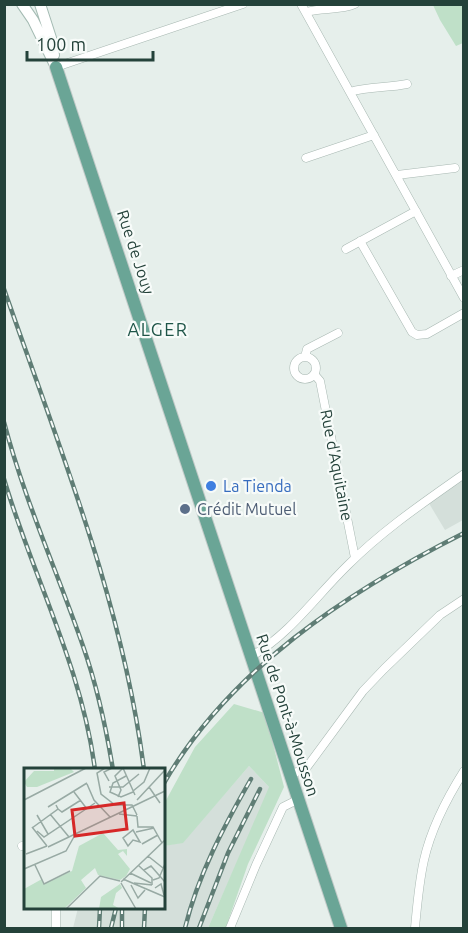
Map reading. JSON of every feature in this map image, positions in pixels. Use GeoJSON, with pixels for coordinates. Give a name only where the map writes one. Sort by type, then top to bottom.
{"type":"FeatureCollection","features":[{"type":"Feature","properties":{"kind":"main road"},"geometry":{"type":"LineString","coordinates":[[22,4],[33,20],[56,67]]}},
{"type":"Feature","properties":{"kind":"main road","name":"Rue de Jouy"},"geometry":{"type":"LineString","coordinates":[[32,4],[51,38]]}},
{"type":"Feature","properties":{"kind":"main road","name":"Rue de Jouy"},"geometry":{"type":"LineString","coordinates":[[40,4],[51,38],[56,67],[204,511]]}},
{"type":"Feature","properties":{"kind":"main road","name":"Rue de Pont-à-Mousson"},"geometry":{"type":"LineString","coordinates":[[204,511],[341,928]]}},
{"type":"Feature","properties":{"kind":"street"},"geometry":{"type":"LineString","coordinates":[[56,67],[243,4]]}},
{"type":"Feature","properties":{"kind":"street"},"geometry":{"type":"LineString","coordinates":[[304,8],[347,8],[355,4]]}},
{"type":"Feature","properties":{"kind":"street"},"geometry":{"type":"LineString","coordinates":[[304,8],[464,298]]}},
{"type":"Feature","properties":{"kind":"street"},"geometry":{"type":"LineString","coordinates":[[350,92],[362,88],[387,88],[407,84]]}},
{"type":"Feature","properties":{"kind":"street"},"geometry":{"type":"LineString","coordinates":[[306,158],[374,135]]}},
{"type":"Feature","properties":{"kind":"street"},"geometry":{"type":"LineString","coordinates":[[397,175],[455,168]]}},
{"type":"Feature","properties":{"kind":"street"},"geometry":{"type":"LineString","coordinates":[[346,249],[416,211]]}},
{"type":"Feature","properties":{"kind":"street"},"geometry":{"type":"LineString","coordinates":[[360,241],[412,332],[417,335],[427,334],[464,313]]}},
{"type":"Feature","properties":{"kind":"street"},"geometry":{"type":"LineString","coordinates":[[452,276],[464,270]]}},
{"type":"Feature","properties":{"kind":"street"},"geometry":{"type":"LineString","coordinates":[[314,374],[309,378],[303,378],[295,372],[296,362],[305,357],[307,349],[338,333]]}},
{"type":"Feature","properties":{"kind":"street","name":"Rue d'Aquitaine"},"geometry":{"type":"LineString","coordinates":[[305,357],[314,362],[316,368],[314,374],[320,381],[355,558]]}},
{"type":"Feature","properties":{"kind":"street"},"geometry":{"type":"LineString","coordinates":[[252,656],[270,645],[286,631],[355,558],[393,525],[464,474]]}},
{"type":"Feature","properties":{"kind":"street"},"geometry":{"type":"LineString","coordinates":[[291,775],[307,767],[363,691],[377,676],[440,615],[464,599]]}},
{"type":"Feature","properties":{"kind":"street"},"geometry":{"type":"LineString","coordinates":[[415,928],[423,861],[428,844],[464,771]]}},
{"type":"Feature","properties":{"kind":"street"},"geometry":{"type":"LineString","coordinates":[[230,928],[256,865],[284,807],[299,799]]}},
{"type":"Feature","properties":{"kind":"street"},"geometry":{"type":"LineString","coordinates":[[56,909],[56,928]]}},
{"type":"Feature","properties":{"kind":"shaded area"},"geometry":{"type":"Polygon","coordinates":[[[463,474],[463,520],[445,530],[427,500],[463,474]]]}},
{"type":"Feature","properties":{"kind":"shaded area"},"geometry":{"type":"Polygon","coordinates":[[[249,766],[270,788],[208,928],[73,928],[78,909],[165,909],[165,846],[183,842],[249,766]]]}},
{"type":"Feature","properties":{"kind":"green space"},"geometry":{"type":"Polygon","coordinates":[[[433,5],[463,5],[463,43],[456,46],[433,5]]]}},
{"type":"Feature","properties":{"kind":"green space"},"geometry":{"type":"Polygon","coordinates":[[[234,704],[265,713],[284,787],[248,864],[226,927],[208,928],[269,787],[249,766],[183,843],[165,846],[165,802],[195,747],[234,704]]]}},
{"type":"Feature","properties":{"kind":"railway"},"geometry":{"type":"LineString","coordinates":[[4,289],[67,467],[105,586],[134,708],[144,768]]}},
{"type":"Feature","properties":{"kind":"railway"},"geometry":{"type":"LineString","coordinates":[[4,422],[31,507],[88,661],[101,707],[113,768]]}},
{"type":"Feature","properties":{"kind":"railway"},"geometry":{"type":"LineString","coordinates":[[4,479],[68,659],[89,732],[95,768]]}},
{"type":"Feature","properties":{"kind":"railway"},"geometry":{"type":"LineString","coordinates":[[165,781],[191,742],[222,704],[257,669],[295,637],[377,581],[464,533]]}},
{"type":"Feature","properties":{"kind":"railway"},"geometry":{"type":"LineString","coordinates":[[185,928],[190,908],[213,851],[251,779]]}},
{"type":"Feature","properties":{"kind":"railway"},"geometry":{"type":"LineString","coordinates":[[199,928],[228,853],[260,789]]}},
{"type":"Feature","properties":{"kind":"railway"},"geometry":{"type":"LineString","coordinates":[[99,928],[100,909]]}},
{"type":"Feature","properties":{"kind":"railway"},"geometry":{"type":"LineString","coordinates":[[111,928],[116,909]]}},
{"type":"Feature","properties":{"kind":"railway"},"geometry":{"type":"LineString","coordinates":[[122,909],[122,928]]}},
{"type":"Feature","properties":{"kind":"railway"},"geometry":{"type":"LineString","coordinates":[[144,928],[145,909]]}},
{"type":"Feature","properties":{"kind":"place","name":"La Tienda"},"geometry":{"type":"Point","coordinates":[211,486]}},
{"type":"Feature","properties":{"kind":"place","name":"Crédit Mutuel"},"geometry":{"type":"Point","coordinates":[185,509]}},
{"type":"Feature","properties":{"kind":"district","name":"ALGER"},"geometry":{"type":"Point","coordinates":[158,330]}}]}
